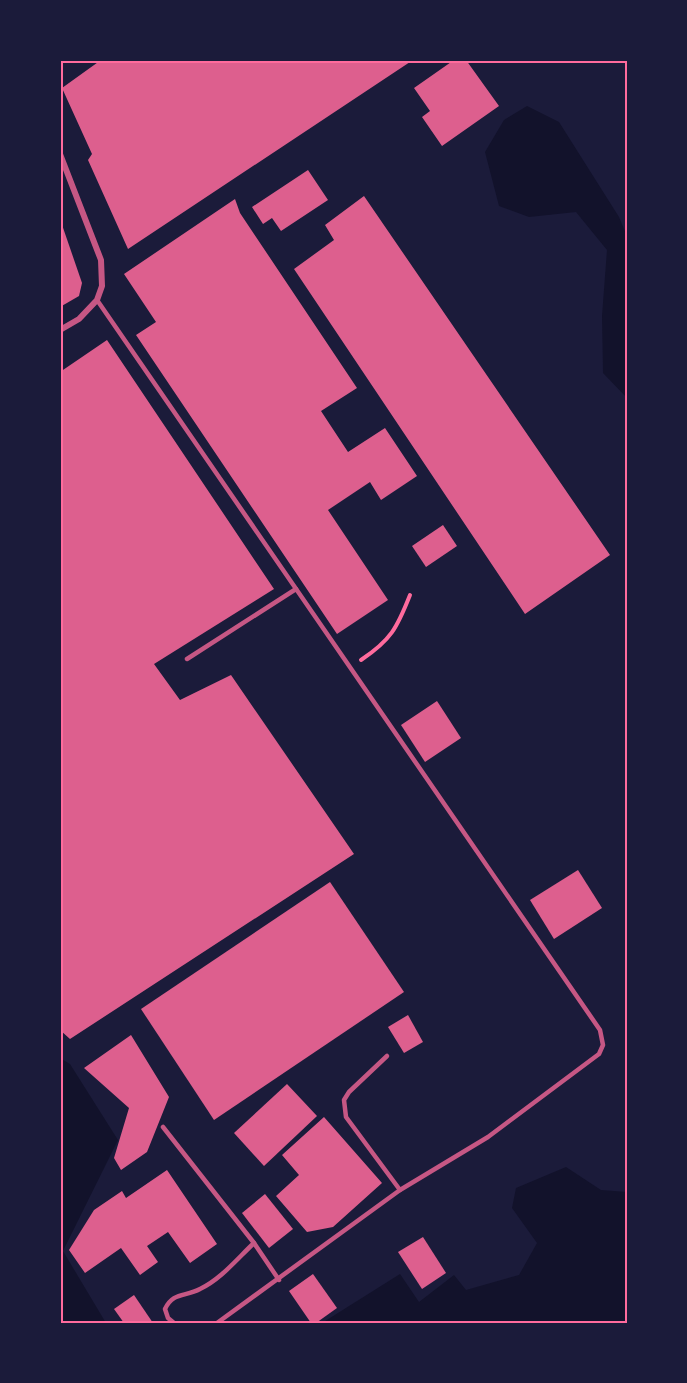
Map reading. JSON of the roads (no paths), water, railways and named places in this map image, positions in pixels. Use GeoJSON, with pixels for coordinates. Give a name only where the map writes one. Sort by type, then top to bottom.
{"type":"FeatureCollection","features":[{"type":"Feature","properties":{"kind":"street"},"geometry":{"type":"LineString","coordinates":[[60,154],[101,260],[102,286],[96,300],[79,319],[60,330]]}},
{"type":"Feature","properties":{"kind":"lane"},"geometry":{"type":"LineString","coordinates":[[96,300],[600,1030],[603,1045],[599,1054],[488,1137],[400,1190],[217,1323]]}},
{"type":"Feature","properties":{"kind":"lane"},"geometry":{"type":"LineString","coordinates":[[187,659],[296,589]]}},
{"type":"Feature","properties":{"kind":"lane"},"geometry":{"type":"LineString","coordinates":[[387,1056],[349,1092],[344,1100],[346,1117],[400,1190]]}},
{"type":"Feature","properties":{"kind":"lane"},"geometry":{"type":"LineString","coordinates":[[163,1126],[254,1243],[279,1280]]}},
{"type":"Feature","properties":{"kind":"lane"},"geometry":{"type":"LineString","coordinates":[[174,1323],[168,1318],[165,1309],[168,1301],[198,1291],[209,1284],[254,1243]]}}]}
